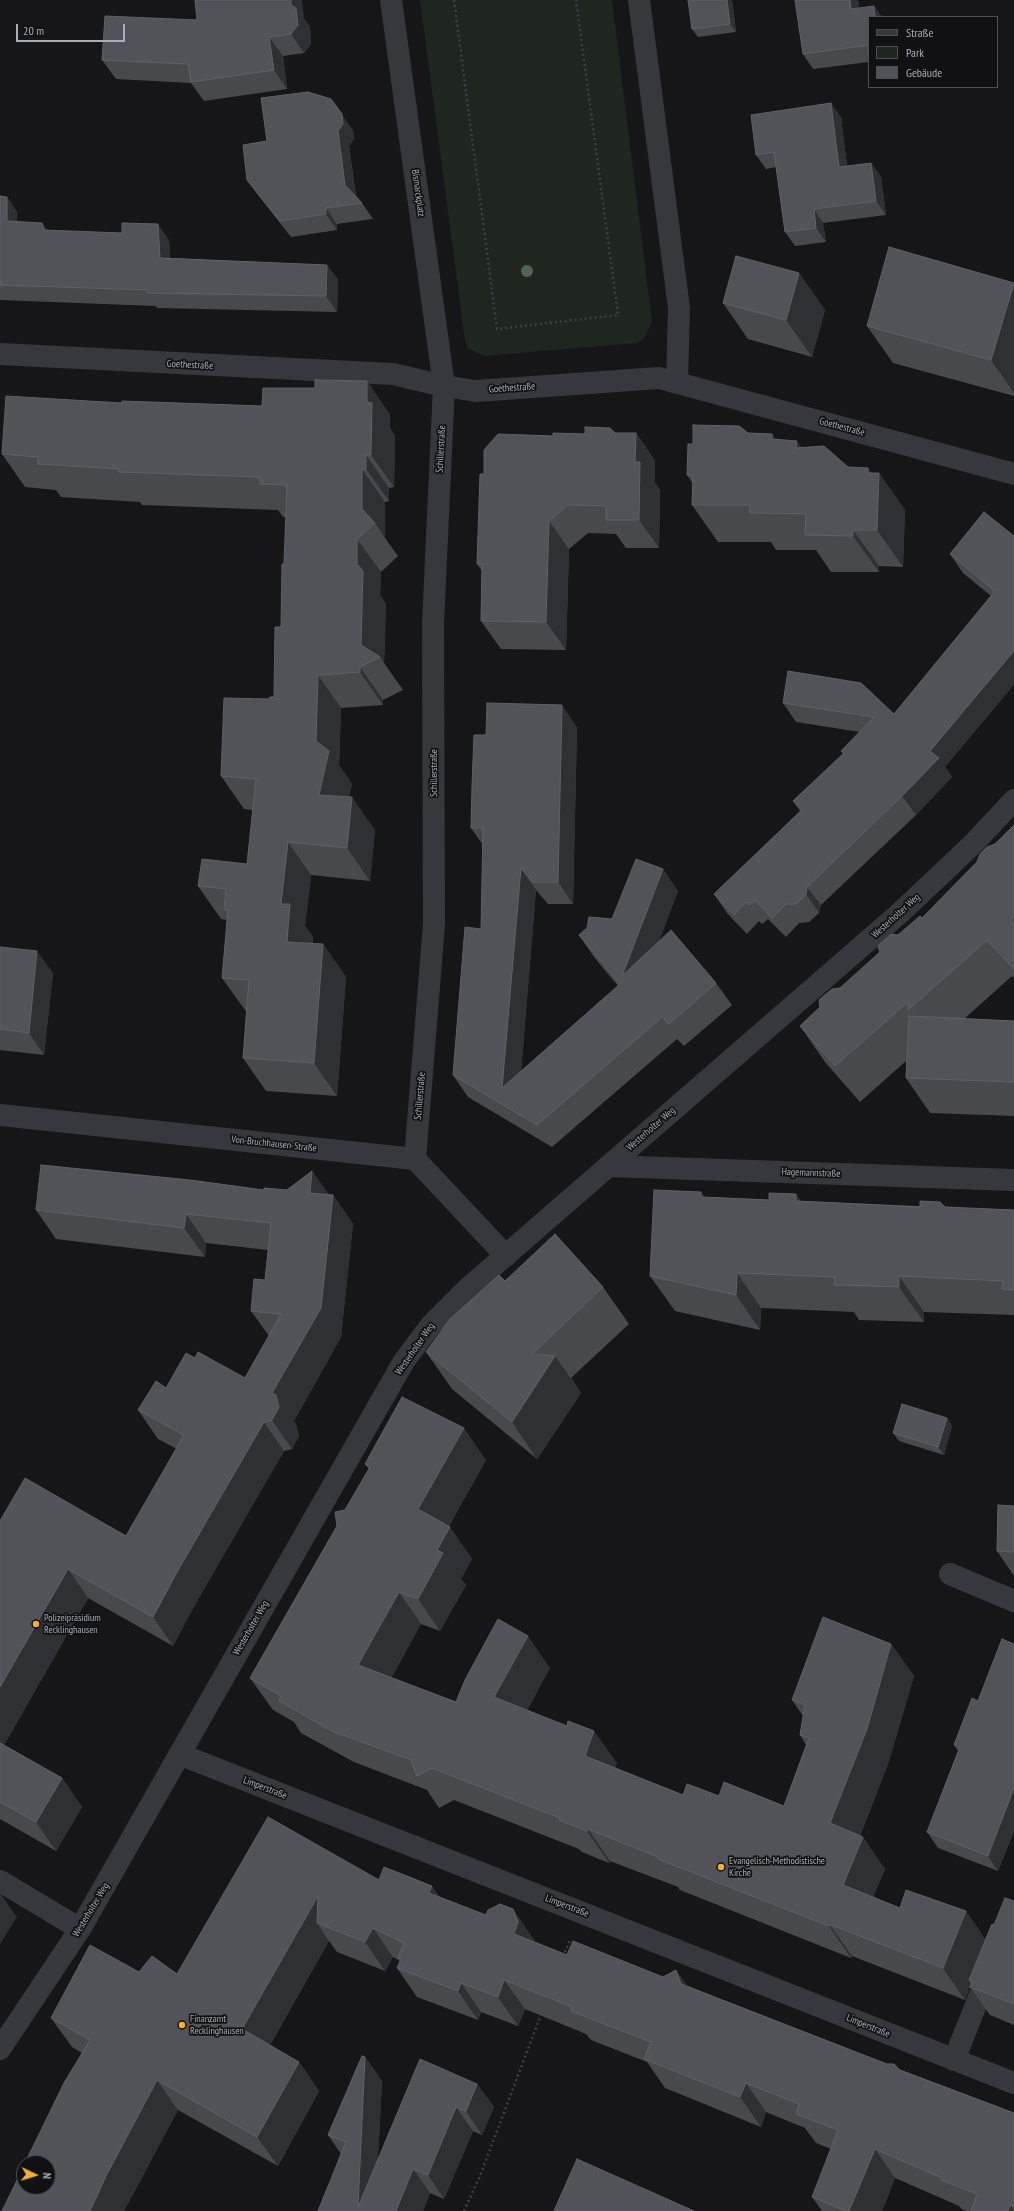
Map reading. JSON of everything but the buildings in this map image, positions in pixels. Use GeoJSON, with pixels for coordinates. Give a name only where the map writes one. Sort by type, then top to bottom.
{"type":"FeatureCollection","features":[{"type":"Feature","properties":{"kind":"street","name":"Bismarckplatz"},"geometry":{"type":"LineString","coordinates":[[391,0],[444,386]]}},
{"type":"Feature","properties":{"kind":"street"},"geometry":{"type":"LineString","coordinates":[[639,0],[679,308],[677,382]]}},
{"type":"Feature","properties":{"kind":"street","name":"Goethestraße"},"geometry":{"type":"LineString","coordinates":[[0,354],[393,374],[444,386],[476,391],[659,378],[1014,474]]}},
{"type":"Feature","properties":{"kind":"street","name":"Schillerstraße"},"geometry":{"type":"LineString","coordinates":[[415,1158],[434,924],[433,624],[444,386]]}},
{"type":"Feature","properties":{"kind":"street","name":"Westerholter Weg"},"geometry":{"type":"LineString","coordinates":[[0,2049],[80,1930],[404,1361],[431,1325],[468,1288],[902,912],[974,844],[1014,800]]}},
{"type":"Feature","properties":{"kind":"street","name":"Von-Bruchhausen-Straße"},"geometry":{"type":"LineString","coordinates":[[0,1115],[415,1158]]}},
{"type":"Feature","properties":{"kind":"street"},"geometry":{"type":"LineString","coordinates":[[415,1158],[506,1256]]}},
{"type":"Feature","properties":{"kind":"street","name":"Hagemannstraße"},"geometry":{"type":"LineString","coordinates":[[608,1166],[1014,1180]]}},
{"type":"Feature","properties":{"kind":"street"},"geometry":{"type":"LineString","coordinates":[[950,1574],[1014,1601]]}},
{"type":"Feature","properties":{"kind":"street","name":"Limperstraße"},"geometry":{"type":"LineString","coordinates":[[179,1754],[581,1911],[1014,2083]]}},
{"type":"Feature","properties":{"kind":"street"},"geometry":{"type":"LineString","coordinates":[[0,1881],[80,1930]]}},
{"type":"Feature","properties":{"kind":"street"},"geometry":{"type":"LineString","coordinates":[[954,2060],[996,1957]]}},
{"type":"Feature","properties":{"kind":"path"},"geometry":{"type":"LineString","coordinates":[[454,0],[497,329],[618,315],[576,0]]}},
{"type":"Feature","properties":{"kind":"path"},"geometry":{"type":"LineString","coordinates":[[562,1961],[581,1911]]}},
{"type":"Feature","properties":{"kind":"path"},"geometry":{"type":"LineString","coordinates":[[464,2211],[480,2176],[545,2004]]}},
{"type":"Feature","properties":{"kind":"green space"},"geometry":{"type":"Polygon","coordinates":[[[420,0],[612,0],[652,321],[645,337],[638,343],[484,356],[468,348],[465,341],[420,0]]]}},
{"type":"Feature","properties":{"kind":"place","name":"Polizeipräsidium Recklinghausen"},"geometry":{"type":"Point","coordinates":[36,1624]}},
{"type":"Feature","properties":{"kind":"place","name":"Evangelisch-Methodistische Kirche"},"geometry":{"type":"Point","coordinates":[721,1867]}},
{"type":"Feature","properties":{"kind":"place","name":"Finanzamt Recklinghausen"},"geometry":{"type":"Point","coordinates":[182,2025]}}]}
